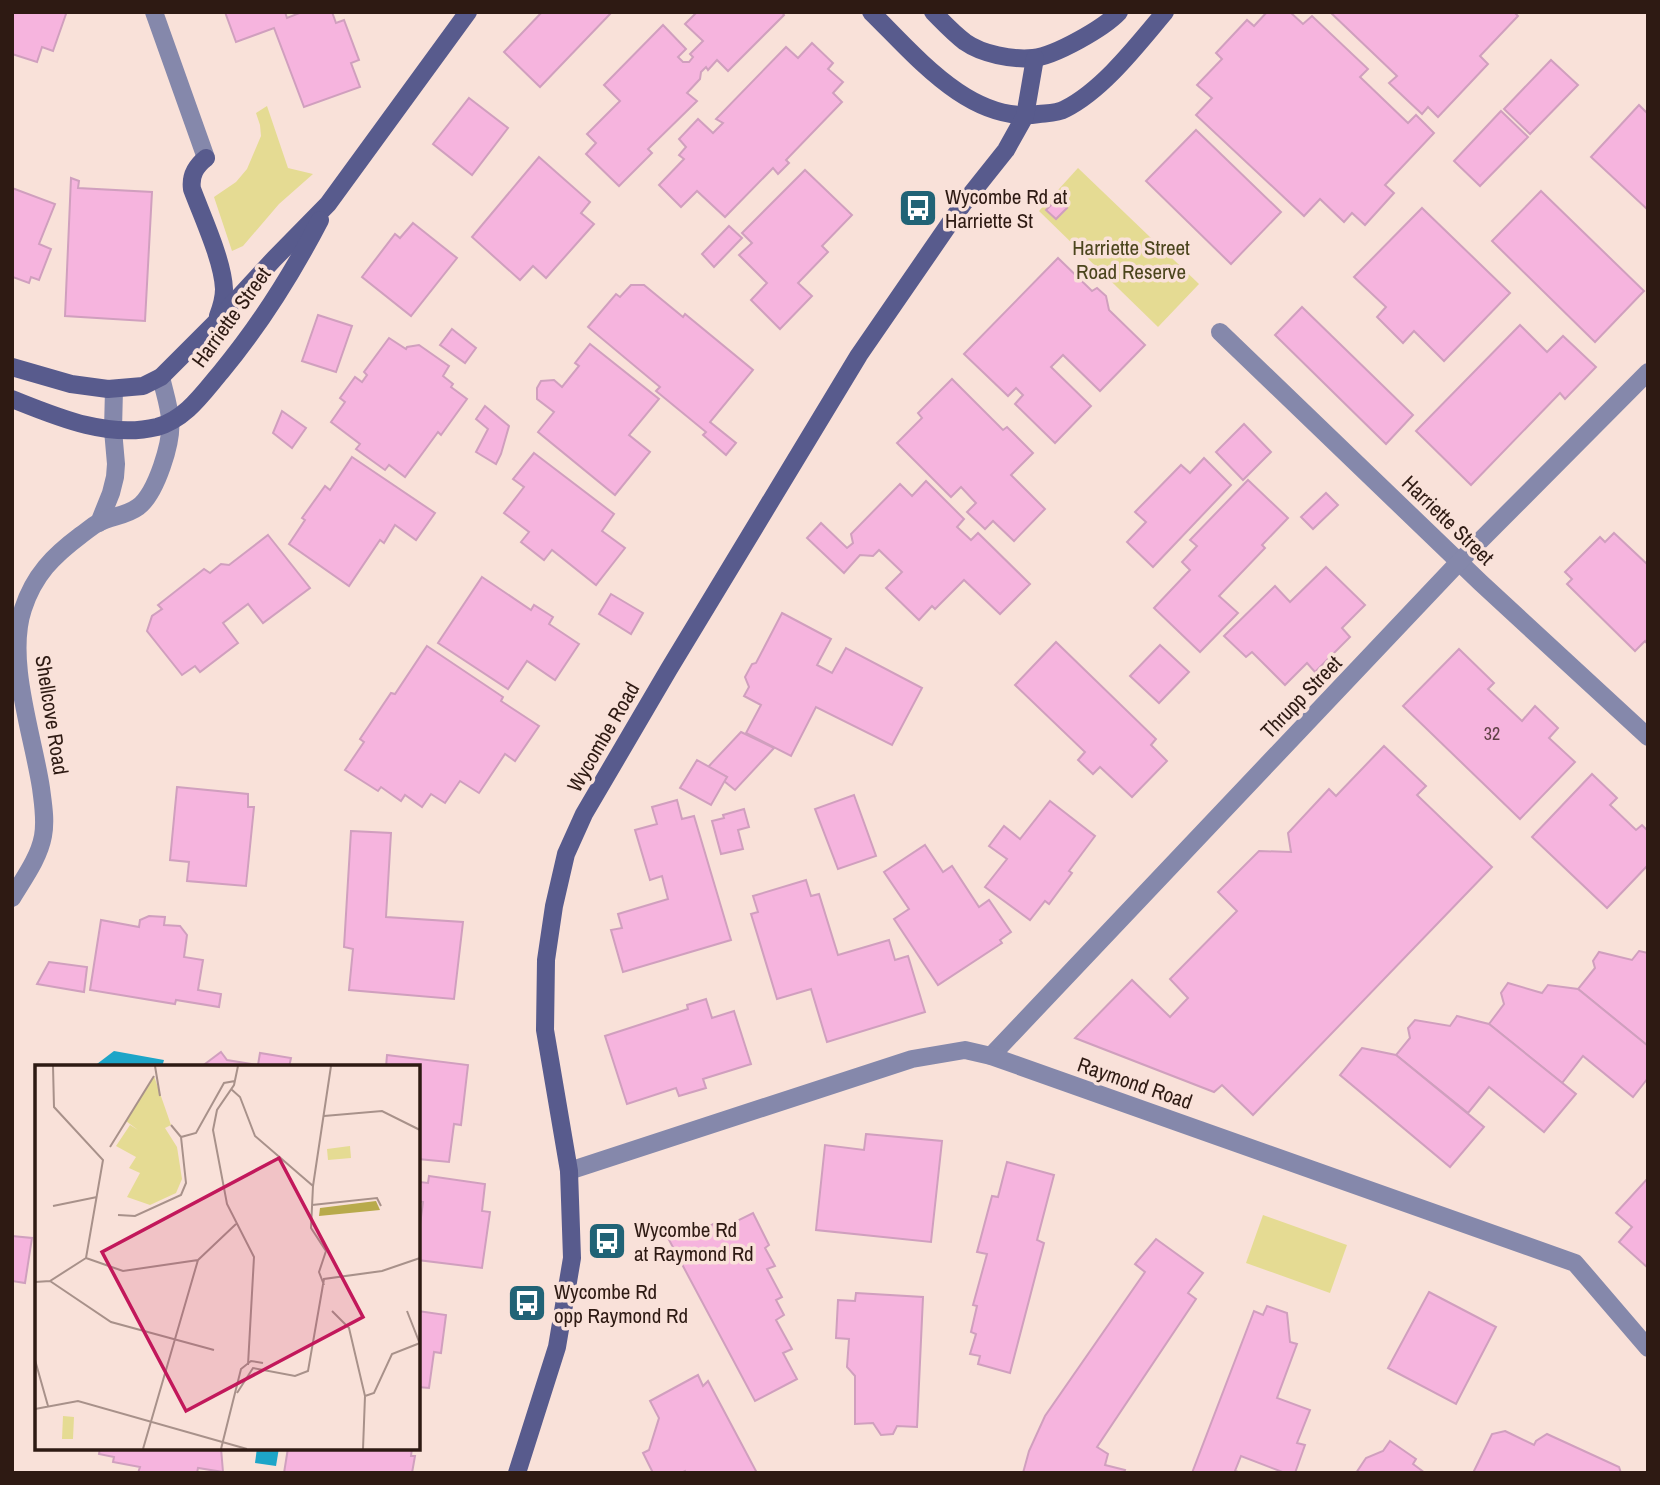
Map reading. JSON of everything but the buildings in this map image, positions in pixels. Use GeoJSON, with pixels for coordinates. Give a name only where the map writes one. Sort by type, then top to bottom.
{"type":"FeatureCollection","features":[{"type":"Feature","properties":{"kind":"main road","name":"Harriette Street"},"geometry":{"type":"LineString","coordinates":[[12,399],[71,420],[113,430],[144,429],[162,425],[188,410],[238,351],[290,275],[328,204],[468,12]]}},
{"type":"Feature","properties":{"kind":"main road"},"geometry":{"type":"LineString","coordinates":[[871,12],[937,76],[960,94],[992,110],[1025,116],[1063,110],[1095,88],[1165,12]]}},
{"type":"Feature","properties":{"kind":"main road"},"geometry":{"type":"LineString","coordinates":[[933,12],[966,43],[1006,57],[1035,58],[1069,46],[1109,23],[1119,12]]}},
{"type":"Feature","properties":{"kind":"main road","name":"Wycombe Road"},"geometry":{"type":"LineString","coordinates":[[517,1473],[556,1347],[572,1258],[569,1171],[545,1030],[546,960],[554,906],[566,855],[584,814],[859,355],[963,204],[1006,150],[1025,116],[1035,58]]}},
{"type":"Feature","properties":{"kind":"main road"},"geometry":{"type":"LineString","coordinates":[[206,158],[194,171],[191,182],[219,264],[224,289],[217,320]]}},
{"type":"Feature","properties":{"kind":"main road","name":"Harriette Street"},"geometry":{"type":"LineString","coordinates":[[114,389],[144,386],[161,377],[328,204]]}},
{"type":"Feature","properties":{"kind":"main road"},"geometry":{"type":"LineString","coordinates":[[12,367],[71,384],[114,389]]}},
{"type":"Feature","properties":{"kind":"street"},"geometry":{"type":"LineString","coordinates":[[154,12],[206,158]]}},
{"type":"Feature","properties":{"kind":"street","name":"Harriette Street"},"geometry":{"type":"LineString","coordinates":[[1220,332],[1459,562],[1648,737]]}},
{"type":"Feature","properties":{"kind":"street","name":"Thrupp Street"},"geometry":{"type":"LineString","coordinates":[[991,1056],[1459,562],[1648,372]]}},
{"type":"Feature","properties":{"kind":"street"},"geometry":{"type":"LineString","coordinates":[[161,377],[171,421]]}},
{"type":"Feature","properties":{"kind":"street"},"geometry":{"type":"LineString","coordinates":[[99,523],[116,477],[114,389]]}},
{"type":"Feature","properties":{"kind":"street","name":"Shellcove Road"},"geometry":{"type":"LineString","coordinates":[[12,898],[38,853],[44,824],[39,780],[18,666],[18,625],[23,607],[44,567],[60,551],[99,523],[134,510],[148,497],[161,469],[171,421]]}},
{"type":"Feature","properties":{"kind":"street","name":"Raymond Road"},"geometry":{"type":"LineString","coordinates":[[569,1171],[912,1059],[965,1050],[991,1056],[1576,1263],[1648,1348]]}},
{"type":"Feature","properties":{"kind":"green space"},"geometry":{"type":"Polygon","coordinates":[[[267,106],[288,168],[313,174],[279,204],[243,246],[232,251],[214,197],[236,182],[247,169],[261,136],[256,113],[267,106]]]}},
{"type":"Feature","properties":{"kind":"green space","name":"Harriette Street Road Reserve"},"geometry":{"type":"Polygon","coordinates":[[[1078,168],[1199,284],[1158,327],[1039,211],[1078,168]]]}},
{"type":"Feature","properties":{"kind":"green space"},"geometry":{"type":"Polygon","coordinates":[[[1263,1215],[1347,1245],[1330,1293],[1246,1263],[1263,1215]]]}},
{"type":"Feature","properties":{"kind":"water"},"geometry":{"type":"Polygon","coordinates":[[[114,1051],[164,1060],[163,1065],[96,1065],[114,1051]]]}},
{"type":"Feature","properties":{"kind":"water"},"geometry":{"type":"Polygon","coordinates":[[[257,1450],[279,1450],[276,1466],[255,1463],[257,1450]]]}},
{"type":"Feature","properties":{"kind":"place","name":"Wycombe Rd at Harriette St"},"geometry":{"type":"Point","coordinates":[918,208]}},
{"type":"Feature","properties":{"kind":"place","name":"Wycombe Rd at Raymond Rd"},"geometry":{"type":"Point","coordinates":[607,1241]}},
{"type":"Feature","properties":{"kind":"place","name":"Wycombe Rd opp Raymond Rd"},"geometry":{"type":"Point","coordinates":[527,1303]}}]}
